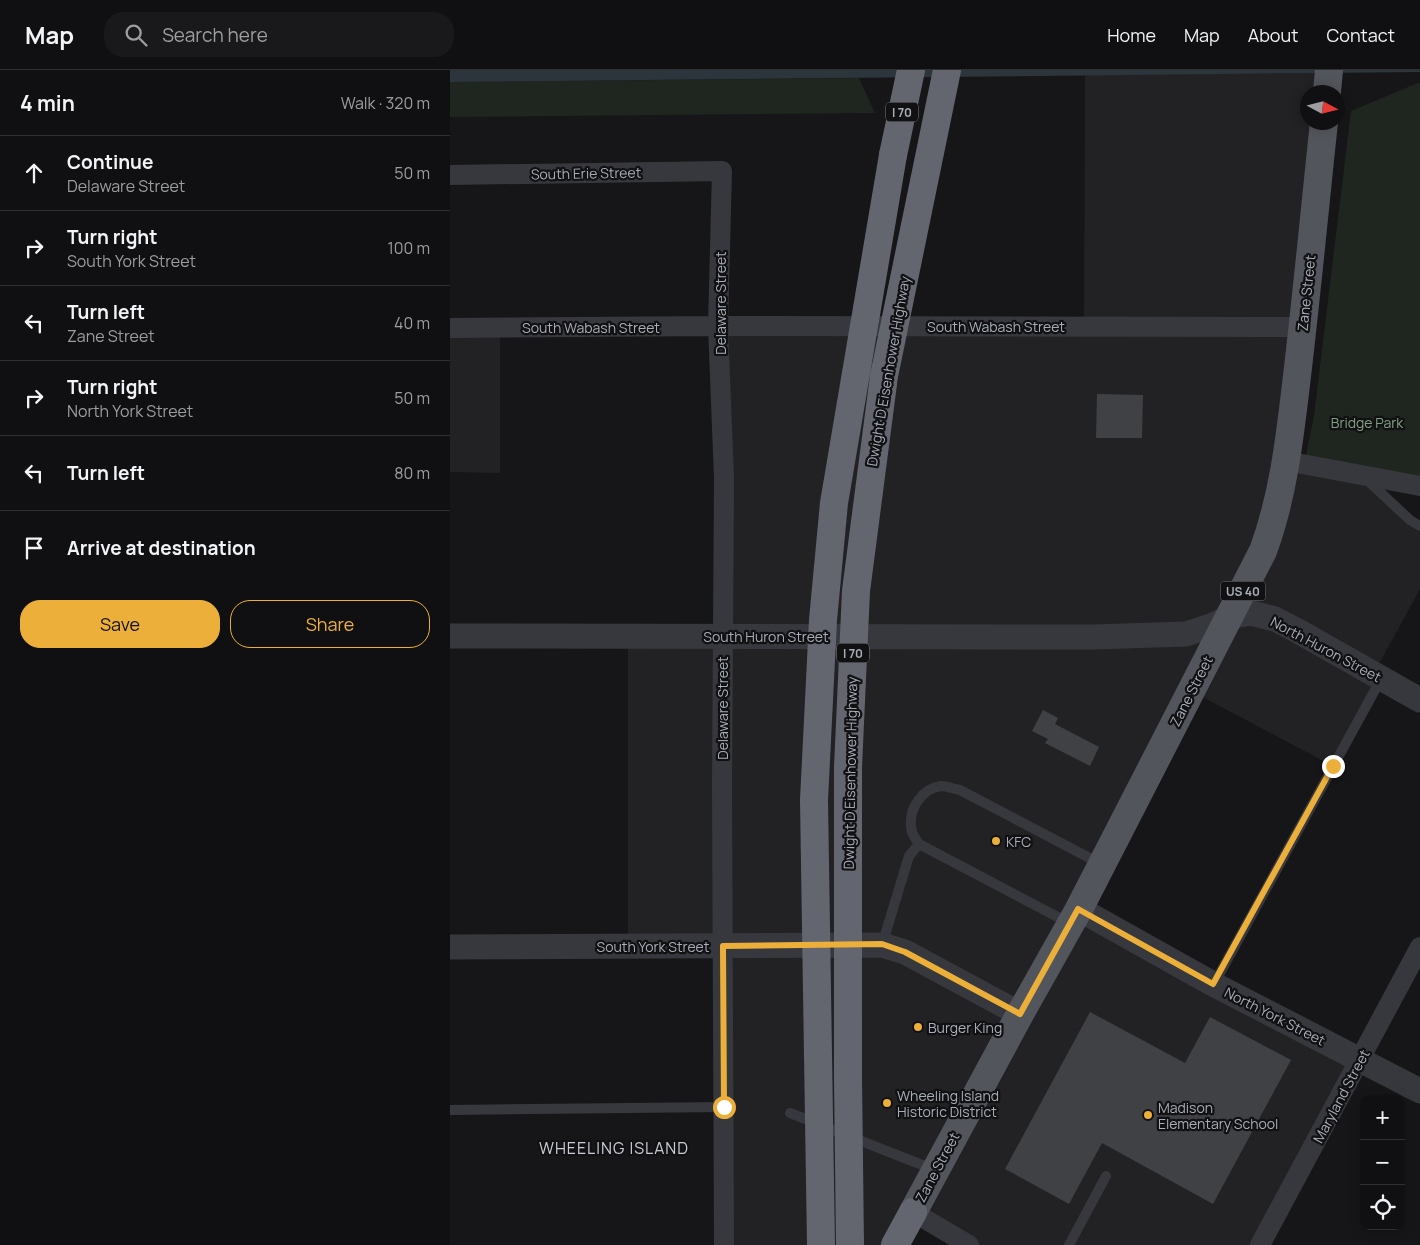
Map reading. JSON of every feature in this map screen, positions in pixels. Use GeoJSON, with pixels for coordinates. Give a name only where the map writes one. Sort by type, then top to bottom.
{"type":"FeatureCollection","features":[{"type":"Feature","properties":{"kind":"highway","name":"I 70"},"geometry":{"type":"LineString","coordinates":[[821,1245],[814,800],[823,620],[836,493],[893,155],[910,70]]}},
{"type":"Feature","properties":{"kind":"highway","name":"Dwight D Eisenhower Highway"},"geometry":{"type":"LineString","coordinates":[[850,1245],[848,767],[856,591],[884,376],[947,70]]}},
{"type":"Feature","properties":{"kind":"highway","name":"US 40"},"geometry":{"type":"LineString","coordinates":[[895,1245],[913,1212]]}},
{"type":"Feature","properties":{"kind":"highway","name":"US 40"},"geometry":{"type":"LineString","coordinates":[[906,1245],[913,1212]]}},
{"type":"Feature","properties":{"kind":"main road"},"geometry":{"type":"LineString","coordinates":[[1328,85],[1329,70]]}},
{"type":"Feature","properties":{"kind":"main road","name":"Zane Street"},"geometry":{"type":"LineString","coordinates":[[913,1212],[1102,865],[1266,543],[1276,513],[1286,461],[1303,327],[1323,130]]}},
{"type":"Feature","properties":{"kind":"street","name":"South Erie Street"},"geometry":{"type":"LineString","coordinates":[[450,175],[722,171]]}},
{"type":"Feature","properties":{"kind":"street","name":"Delaware Street"},"geometry":{"type":"LineString","coordinates":[[722,171],[718,326],[724,478],[724,1245]]}},
{"type":"Feature","properties":{"kind":"street","name":"South Wabash Street"},"geometry":{"type":"LineString","coordinates":[[450,328],[718,326],[1303,327]]}},
{"type":"Feature","properties":{"kind":"street"},"geometry":{"type":"LineString","coordinates":[[1286,461],[1420,486]]}},
{"type":"Feature","properties":{"kind":"street","name":"North Huron Street"},"geometry":{"type":"LineString","coordinates":[[1228,618],[1241,613],[1251,613],[1275,619],[1420,700]]}},
{"type":"Feature","properties":{"kind":"street","name":"South Huron Street"},"geometry":{"type":"LineString","coordinates":[[450,636],[1094,637],[1174,635],[1199,630],[1228,618]]}},
{"type":"Feature","properties":{"kind":"street","name":"North York Street"},"geometry":{"type":"LineString","coordinates":[[1075,916],[1213,984],[1420,1091]]}},
{"type":"Feature","properties":{"kind":"street","name":"South York Street"},"geometry":{"type":"LineString","coordinates":[[450,947],[882,944],[905,952],[1020,1014]]}},
{"type":"Feature","properties":{"kind":"street","name":"Maryland Street"},"geometry":{"type":"LineString","coordinates":[[1260,1245],[1420,947]]}},
{"type":"Feature","properties":{"kind":"street"},"geometry":{"type":"LineString","coordinates":[[913,1212],[969,1245]]}},
{"type":"Feature","properties":{"kind":"lane"},"geometry":{"type":"LineString","coordinates":[[1362,475],[1410,520],[1420,526]]}},
{"type":"Feature","properties":{"kind":"lane"},"geometry":{"type":"LineString","coordinates":[[1213,984],[1382,678]]}},
{"type":"Feature","properties":{"kind":"lane"},"geometry":{"type":"LineString","coordinates":[[1075,916],[919,844],[913,835],[910,825],[913,811],[919,799],[926,792],[942,786],[960,790],[1102,865]]}},
{"type":"Feature","properties":{"kind":"lane"},"geometry":{"type":"LineString","coordinates":[[882,944],[909,856],[919,844]]}},
{"type":"Feature","properties":{"kind":"lane"},"geometry":{"type":"LineString","coordinates":[[450,1110],[724,1107]]}},
{"type":"Feature","properties":{"kind":"lane"},"geometry":{"type":"LineString","coordinates":[[790,1113],[936,1170]]}},
{"type":"Feature","properties":{"kind":"lane"},"geometry":{"type":"LineString","coordinates":[[1069,1245],[1106,1176]]}},
{"type":"Feature","properties":{"kind":"shaded area"},"geometry":{"type":"Polygon","coordinates":[[[450,70],[1420,70],[1420,72],[450,82],[450,70]]]}},
{"type":"Feature","properties":{"kind":"shaded area"},"geometry":{"type":"Polygon","coordinates":[[[1327,73],[1326,85],[1300,85],[1300,130],[1323,130],[1286,461],[1362,475],[1420,526],[1420,589],[1374,673],[1382,678],[1333,766],[1191,691],[1079,909],[1360,1059],[1260,1245],[969,1245],[913,1212],[895,1245],[724,1245],[723,946],[628,946],[628,636],[723,636],[718,326],[1084,326],[1085,75],[1327,73]]]}},
{"type":"Feature","properties":{"kind":"shaded area"},"geometry":{"type":"Polygon","coordinates":[[[450,328],[500,328],[500,473],[450,472],[450,328]]]}},
{"type":"Feature","properties":{"kind":"green space"},"geometry":{"type":"Polygon","coordinates":[[[859,78],[875,113],[450,117],[450,82],[859,78]]]}},
{"type":"Feature","properties":{"kind":"green space","name":"Bridge Park"},"geometry":{"type":"Polygon","coordinates":[[[1420,82],[1420,486],[1304,465],[1314,416],[1351,111],[1420,82]]]}},
{"type":"Feature","properties":{"kind":"building"},"geometry":{"type":"Polygon","coordinates":[[[1097,394],[1143,395],[1142,438],[1096,438],[1097,394]]]}},
{"type":"Feature","properties":{"kind":"building"},"geometry":{"type":"Polygon","coordinates":[[[1043,710],[1058,718],[1055,724],[1099,747],[1090,766],[1045,743],[1048,739],[1032,731],[1043,710]]]}},
{"type":"Feature","properties":{"kind":"building"},"geometry":{"type":"Polygon","coordinates":[[[1090,1012],[1185,1063],[1210,1017],[1291,1060],[1213,1204],[1102,1143],[1069,1204],[1005,1169],[1090,1012]]]}},
{"type":"Feature","properties":{"kind":"place","name":"KFC"},"geometry":{"type":"Point","coordinates":[996,841]}},
{"type":"Feature","properties":{"kind":"place","name":"Burger King"},"geometry":{"type":"Point","coordinates":[918,1027]}},
{"type":"Feature","properties":{"kind":"place","name":"Wheeling Island Historic District"},"geometry":{"type":"Point","coordinates":[887,1103]}},
{"type":"Feature","properties":{"kind":"place","name":"Madison Elementary School"},"geometry":{"type":"Point","coordinates":[1148,1115]}},
{"type":"Feature","properties":{"kind":"district","name":"WHEELING ISLAND"},"geometry":{"type":"Point","coordinates":[614,1148]}},
{"type":"Feature","properties":{"kind":"route"},"geometry":{"type":"LineString","coordinates":[[724,1107],[723,946],[882,944],[905,952],[1020,1014],[1078,909],[1213,984],[1333,766]]}}]}
